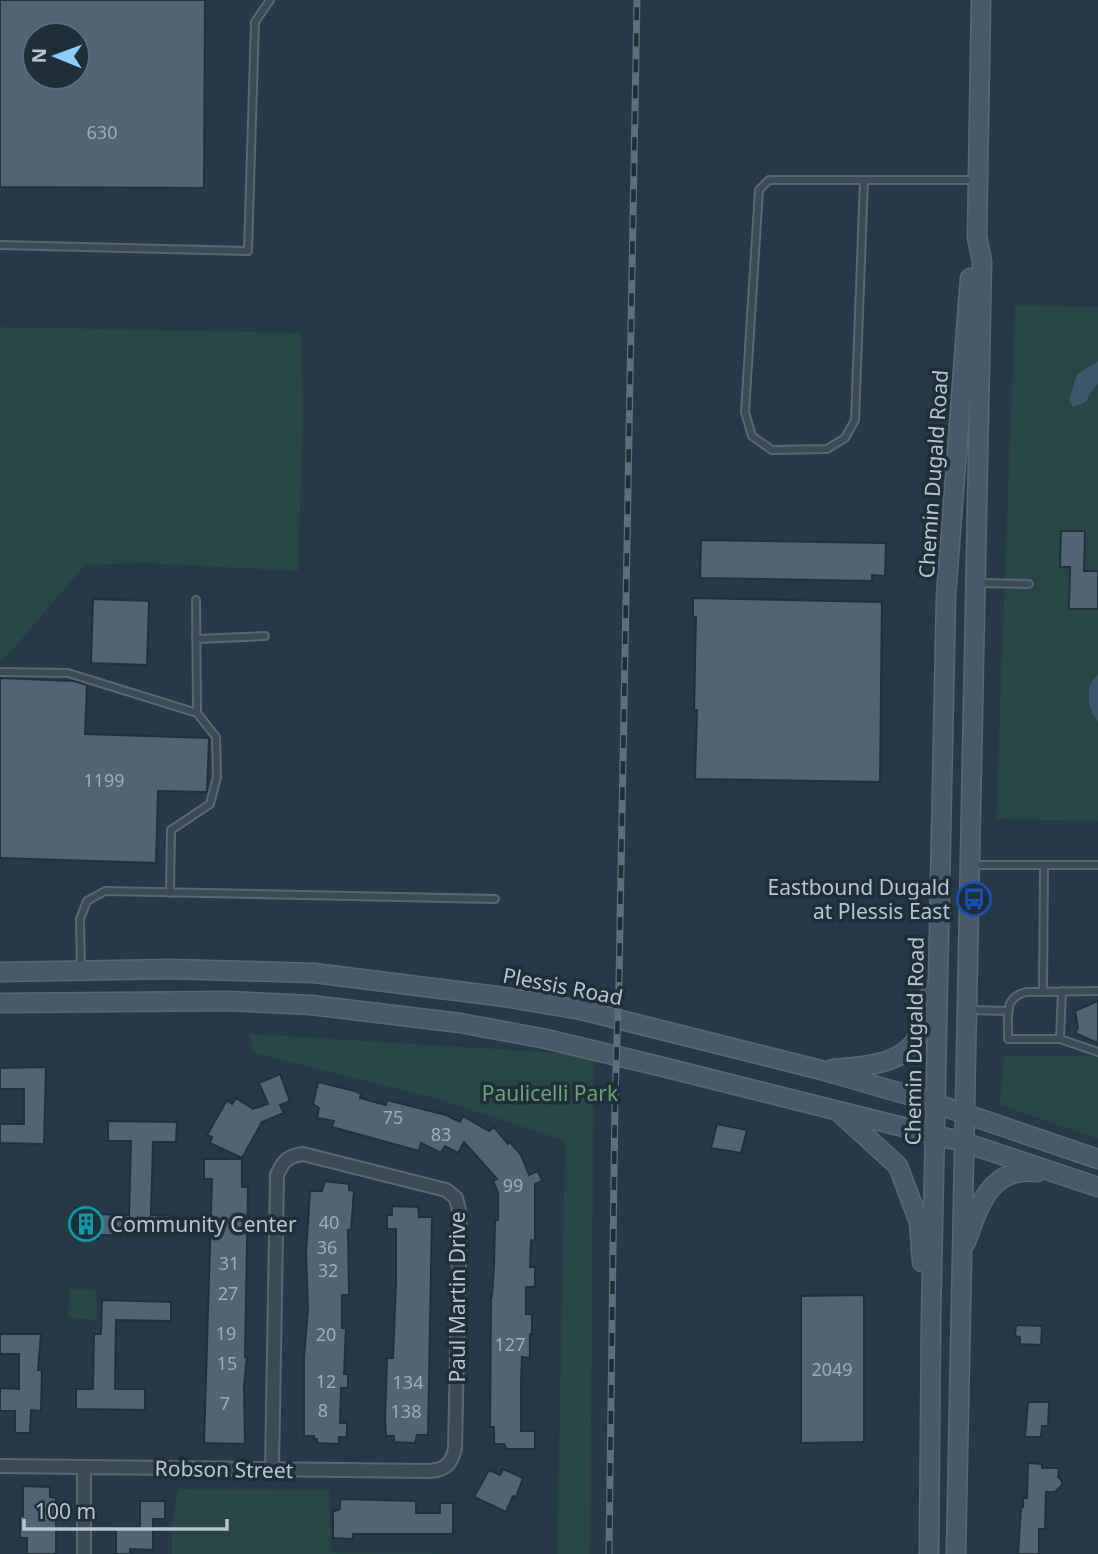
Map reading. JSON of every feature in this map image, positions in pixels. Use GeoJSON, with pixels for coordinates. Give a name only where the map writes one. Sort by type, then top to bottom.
{"type":"FeatureCollection","features":[{"type":"Feature","properties":{"kind":"main road","name":"Chemin Dugald Road"},"geometry":{"type":"LineString","coordinates":[[929,1554],[931,1319],[946,596],[972,261],[977,237],[981,0]]}},
{"type":"Feature","properties":{"kind":"main road","name":"Chemin Dugald Road"},"geometry":{"type":"LineString","coordinates":[[956,1554],[982,261],[977,237]]}},
{"type":"Feature","properties":{"kind":"main road"},"geometry":{"type":"LineString","coordinates":[[946,596],[959,586],[974,583]]}},
{"type":"Feature","properties":{"kind":"main road"},"geometry":{"type":"LineString","coordinates":[[940,862],[970,865]]}},
{"type":"Feature","properties":{"kind":"main road"},"geometry":{"type":"LineString","coordinates":[[821,1070],[883,1064],[896,1058],[914,1043],[922,1030],[939,960]]}},
{"type":"Feature","properties":{"kind":"main road","name":"Plessis Road"},"geometry":{"type":"LineString","coordinates":[[0,972],[171,969],[314,973],[505,997],[581,1010],[821,1070],[965,1112],[1098,1159]]}},
{"type":"Feature","properties":{"kind":"main road"},"geometry":{"type":"LineString","coordinates":[[0,1003],[228,1001],[311,1005],[460,1023],[546,1039],[963,1142],[1098,1187]]}},
{"type":"Feature","properties":{"kind":"main road"},"geometry":{"type":"LineString","coordinates":[[837,1111],[898,1166],[919,1222],[923,1287],[931,1319]]}},
{"type":"Feature","properties":{"kind":"main road"},"geometry":{"type":"LineString","coordinates":[[961,1259],[986,1193],[1003,1176],[1011,1172],[1029,1171],[1062,1175]]}},
{"type":"Feature","properties":{"kind":"street","name":"Paul Martin Drive"},"geometry":{"type":"LineString","coordinates":[[272,1470],[277,1175],[282,1163],[291,1156],[303,1154],[446,1190],[456,1198],[460,1214],[455,1448],[448,1466]]}},
{"type":"Feature","properties":{"kind":"street","name":"Robson Street"},"geometry":{"type":"LineString","coordinates":[[0,1466],[429,1471],[439,1471],[448,1466]]}},
{"type":"Feature","properties":{"kind":"street"},"geometry":{"type":"LineString","coordinates":[[84,1467],[84,1554]]}},
{"type":"Feature","properties":{"kind":"lane"},"geometry":{"type":"LineString","coordinates":[[0,245],[248,251],[255,22],[270,0]]}},
{"type":"Feature","properties":{"kind":"lane"},"geometry":{"type":"LineString","coordinates":[[864,180],[855,419],[845,438],[827,449],[772,450],[752,436],[745,412],[759,190],[769,180],[864,180],[978,180]]}},
{"type":"Feature","properties":{"kind":"lane"},"geometry":{"type":"LineString","coordinates":[[974,583],[1029,584]]}},
{"type":"Feature","properties":{"kind":"lane"},"geometry":{"type":"LineString","coordinates":[[196,600],[197,713]]}},
{"type":"Feature","properties":{"kind":"lane"},"geometry":{"type":"LineString","coordinates":[[196,639],[265,636]]}},
{"type":"Feature","properties":{"kind":"lane"},"geometry":{"type":"LineString","coordinates":[[0,672],[68,673],[197,713],[216,737],[217,777],[210,804],[171,830],[170,893]]}},
{"type":"Feature","properties":{"kind":"lane"},"geometry":{"type":"LineString","coordinates":[[970,865],[1098,865]]}},
{"type":"Feature","properties":{"kind":"lane"},"geometry":{"type":"LineString","coordinates":[[1043,992],[1044,866]]}},
{"type":"Feature","properties":{"kind":"lane"},"geometry":{"type":"LineString","coordinates":[[81,971],[80,919],[87,901],[105,891],[495,899]]}},
{"type":"Feature","properties":{"kind":"lane"},"geometry":{"type":"LineString","coordinates":[[1098,991],[1015,995],[1010,1001],[1008,1039],[1060,1039],[1098,1052]]}},
{"type":"Feature","properties":{"kind":"lane"},"geometry":{"type":"LineString","coordinates":[[1060,1039],[1062,992]]}},
{"type":"Feature","properties":{"kind":"lane"},"geometry":{"type":"LineString","coordinates":[[967,1010],[1009,1011]]}},
{"type":"Feature","properties":{"kind":"green space"},"geometry":{"type":"Polygon","coordinates":[[[1015,305],[1098,307],[1098,821],[996,819],[1015,305]]]}},
{"type":"Feature","properties":{"kind":"green space"},"geometry":{"type":"Polygon","coordinates":[[[0,327],[301,333],[303,419],[298,571],[144,563],[85,565],[3,661],[0,661],[0,327]]]}},
{"type":"Feature","properties":{"kind":"green space","name":"Paulicelli Park"},"geometry":{"type":"Polygon","coordinates":[[[250,1034],[594,1055],[590,1554],[557,1554],[565,1141],[438,1099],[253,1053],[250,1034]]]}},
{"type":"Feature","properties":{"kind":"green space"},"geometry":{"type":"Polygon","coordinates":[[[1004,1056],[1098,1056],[1098,1139],[1000,1105],[1004,1056]]]}},
{"type":"Feature","properties":{"kind":"green space"},"geometry":{"type":"Polygon","coordinates":[[[69,1289],[97,1290],[96,1320],[68,1318],[69,1289]]]}},
{"type":"Feature","properties":{"kind":"green space"},"geometry":{"type":"Polygon","coordinates":[[[178,1489],[329,1490],[332,1553],[478,1554],[172,1554],[172,1525],[178,1489]]]}},
{"type":"Feature","properties":{"kind":"water"},"geometry":{"type":"Polygon","coordinates":[[[1098,361],[1098,384],[1086,402],[1073,407],[1069,400],[1077,374],[1098,361]]]}},
{"type":"Feature","properties":{"kind":"water"},"geometry":{"type":"Polygon","coordinates":[[[1098,675],[1098,721],[1089,704],[1089,691],[1098,675]]]}},
{"type":"Feature","properties":{"kind":"building"},"geometry":{"type":"Polygon","coordinates":[[[0,0],[205,0],[204,188],[0,187],[0,0]]]}},
{"type":"Feature","properties":{"kind":"building"},"geometry":{"type":"Polygon","coordinates":[[[1061,531],[1085,531],[1084,571],[1098,571],[1098,609],[1069,609],[1070,567],[1060,567],[1061,531]]]}},
{"type":"Feature","properties":{"kind":"building"},"geometry":{"type":"Polygon","coordinates":[[[701,540],[886,543],[885,576],[872,575],[872,581],[700,578],[701,540]]]}},
{"type":"Feature","properties":{"kind":"building"},"geometry":{"type":"Polygon","coordinates":[[[693,598],[882,602],[880,782],[695,779],[696,617],[693,617],[693,598]]]}},
{"type":"Feature","properties":{"kind":"building"},"geometry":{"type":"Polygon","coordinates":[[[93,599],[149,601],[147,665],[91,663],[93,599]]]}},
{"type":"Feature","properties":{"kind":"building"},"geometry":{"type":"Polygon","coordinates":[[[0,678],[74,681],[87,685],[85,734],[209,738],[207,792],[158,791],[156,863],[0,858],[0,678]]]}},
{"type":"Feature","properties":{"kind":"building"},"geometry":{"type":"Polygon","coordinates":[[[1098,1001],[1098,1043],[1075,1033],[1078,1028],[1075,1011],[1098,1001]]]}},
{"type":"Feature","properties":{"kind":"building"},"geometry":{"type":"Polygon","coordinates":[[[46,1067],[44,1144],[0,1143],[0,1124],[24,1124],[24,1089],[0,1089],[0,1068],[46,1067]]]}},
{"type":"Feature","properties":{"kind":"building"},"geometry":{"type":"Polygon","coordinates":[[[280,1074],[290,1101],[280,1105],[284,1113],[262,1122],[242,1158],[210,1143],[212,1137],[207,1135],[227,1100],[232,1104],[236,1098],[253,1109],[268,1104],[259,1083],[280,1074]]]}},
{"type":"Feature","properties":{"kind":"building"},"geometry":{"type":"Polygon","coordinates":[[[318,1082],[355,1091],[361,1094],[360,1098],[386,1105],[387,1100],[446,1115],[460,1122],[463,1116],[489,1131],[494,1127],[521,1155],[529,1175],[538,1171],[542,1181],[535,1184],[535,1241],[531,1240],[530,1267],[535,1267],[535,1287],[526,1287],[526,1314],[532,1314],[532,1334],[530,1358],[522,1357],[521,1384],[521,1431],[535,1431],[535,1449],[507,1449],[504,1444],[494,1444],[494,1427],[490,1427],[491,1296],[495,1220],[498,1220],[498,1193],[493,1181],[497,1179],[464,1142],[458,1153],[445,1146],[441,1153],[421,1143],[419,1151],[332,1127],[334,1121],[317,1118],[319,1108],[313,1104],[318,1082]]]}},
{"type":"Feature","properties":{"kind":"building"},"geometry":{"type":"Polygon","coordinates":[[[108,1121],[177,1122],[176,1142],[153,1142],[151,1215],[173,1216],[173,1236],[98,1235],[98,1239],[75,1239],[75,1208],[98,1209],[98,1214],[129,1215],[131,1141],[108,1141],[108,1121]]]}},
{"type":"Feature","properties":{"kind":"building"},"geometry":{"type":"Polygon","coordinates":[[[717,1124],[747,1130],[741,1153],[711,1148],[717,1124]]]}},
{"type":"Feature","properties":{"kind":"building"},"geometry":{"type":"Polygon","coordinates":[[[204,1159],[242,1159],[242,1187],[248,1187],[245,1444],[204,1443],[212,1179],[204,1179],[204,1159]]]}},
{"type":"Feature","properties":{"kind":"building"},"geometry":{"type":"Polygon","coordinates":[[[325,1181],[349,1184],[349,1190],[354,1191],[351,1230],[348,1230],[349,1295],[342,1295],[342,1328],[346,1328],[344,1374],[348,1374],[348,1388],[341,1388],[340,1423],[347,1423],[347,1437],[339,1437],[339,1444],[317,1443],[314,1436],[304,1436],[304,1357],[308,1309],[306,1254],[310,1191],[322,1191],[325,1181]]]}},
{"type":"Feature","properties":{"kind":"building"},"geometry":{"type":"Polygon","coordinates":[[[392,1206],[418,1207],[419,1217],[432,1217],[428,1435],[417,1435],[415,1443],[394,1442],[394,1436],[386,1436],[387,1358],[393,1358],[396,1282],[396,1229],[387,1229],[387,1215],[392,1215],[392,1206]]]}},
{"type":"Feature","properties":{"kind":"building"},"geometry":{"type":"Polygon","coordinates":[[[864,1295],[864,1442],[801,1443],[801,1296],[864,1295]]]}},
{"type":"Feature","properties":{"kind":"building"},"geometry":{"type":"Polygon","coordinates":[[[102,1300],[171,1302],[171,1321],[116,1320],[115,1389],[145,1389],[145,1410],[76,1409],[76,1389],[93,1389],[94,1334],[101,1334],[102,1300]]]}},
{"type":"Feature","properties":{"kind":"building"},"geometry":{"type":"Polygon","coordinates":[[[1016,1325],[1042,1326],[1041,1345],[1020,1344],[1020,1337],[1015,1336],[1016,1325]]]}},
{"type":"Feature","properties":{"kind":"building"},"geometry":{"type":"Polygon","coordinates":[[[0,1334],[41,1334],[38,1370],[42,1370],[41,1411],[31,1410],[30,1433],[15,1433],[15,1411],[0,1411],[0,1388],[19,1389],[19,1354],[0,1354],[0,1334]]]}},
{"type":"Feature","properties":{"kind":"building"},"geometry":{"type":"Polygon","coordinates":[[[1028,1402],[1049,1402],[1048,1426],[1042,1426],[1041,1437],[1025,1437],[1028,1402]]]}},
{"type":"Feature","properties":{"kind":"building"},"geometry":{"type":"Polygon","coordinates":[[[1028,1463],[1042,1464],[1042,1468],[1059,1468],[1058,1477],[1062,1481],[1062,1485],[1055,1492],[1046,1492],[1045,1529],[1039,1529],[1039,1554],[1018,1554],[1021,1507],[1023,1498],[1027,1498],[1028,1463]]]}},
{"type":"Feature","properties":{"kind":"building"},"geometry":{"type":"Polygon","coordinates":[[[503,1469],[523,1478],[516,1497],[513,1496],[506,1512],[474,1497],[489,1470],[500,1475],[503,1469]]]}},
{"type":"Feature","properties":{"kind":"building"},"geometry":{"type":"Polygon","coordinates":[[[23,1486],[50,1487],[50,1497],[56,1498],[56,1554],[27,1554],[27,1538],[20,1538],[23,1486]]]}},
{"type":"Feature","properties":{"kind":"building"},"geometry":{"type":"Polygon","coordinates":[[[340,1499],[416,1501],[416,1513],[440,1513],[440,1503],[453,1503],[453,1534],[353,1534],[353,1539],[333,1538],[333,1512],[340,1509],[340,1499]]]}},
{"type":"Feature","properties":{"kind":"building"},"geometry":{"type":"Polygon","coordinates":[[[140,1501],[165,1501],[165,1519],[153,1519],[153,1550],[130,1549],[130,1554],[116,1554],[116,1527],[140,1527],[140,1501]]]}},
{"type":"Feature","properties":{"kind":"railway"},"geometry":{"type":"LineString","coordinates":[[609,1554],[615,1100],[637,0]]}},
{"type":"Feature","properties":{"kind":"place","name":"Eastbound Dugald at Plessis East"},"geometry":{"type":"Point","coordinates":[974,899]}},
{"type":"Feature","properties":{"kind":"place","name":"Community Center"},"geometry":{"type":"Point","coordinates":[86,1224]}}]}
